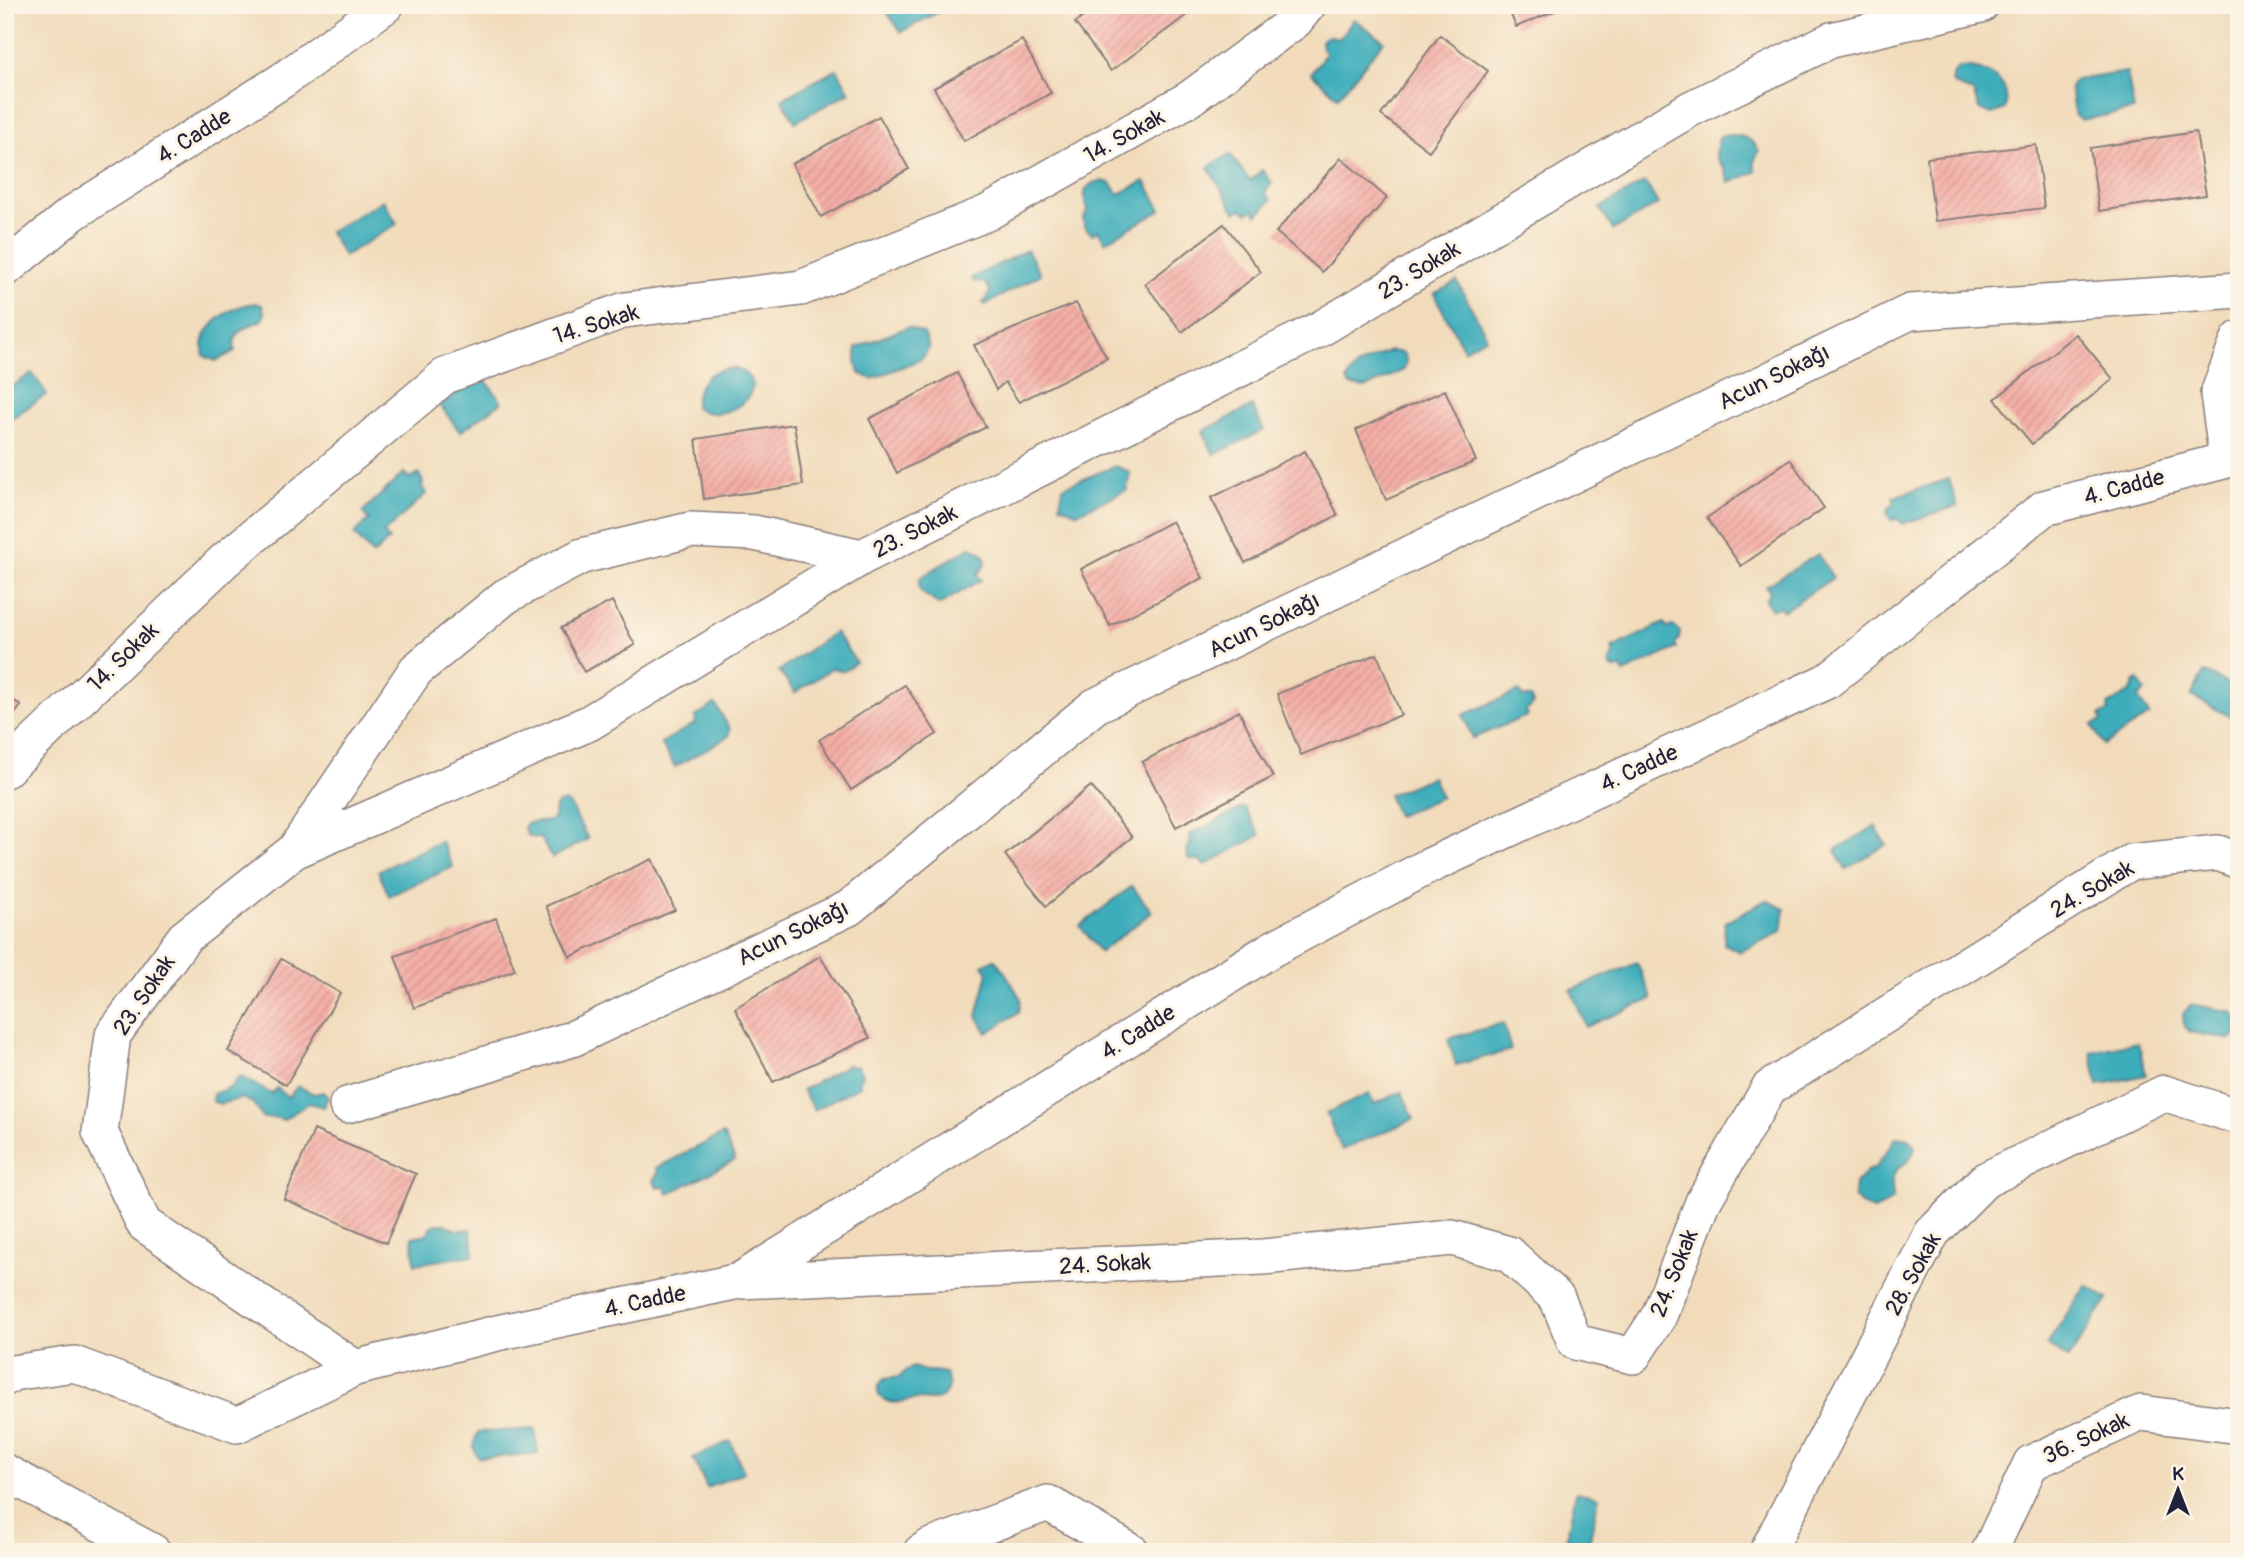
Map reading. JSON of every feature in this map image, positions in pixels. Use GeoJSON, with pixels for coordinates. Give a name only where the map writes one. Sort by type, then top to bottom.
{"type":"FeatureCollection","features":[{"type":"Feature","properties":{"kind":"street","name":"4. Cadde"},"geometry":{"type":"LineString","coordinates":[[5,269],[73,213],[283,80],[386,5]]}},
{"type":"Feature","properties":{"kind":"street","name":"14. Sokak"},"geometry":{"type":"LineString","coordinates":[[5,770],[225,560],[445,376],[625,310],[802,288],[987,213],[1189,99],[1295,21],[1308,5]]}},
{"type":"Feature","properties":{"kind":"street","name":"23. Sokak"},"geometry":{"type":"LineString","coordinates":[[355,1368],[144,1224],[100,1132],[113,1035],[184,938],[294,851],[589,723],[862,557],[1320,328],[1690,109],[1831,40],[1981,5]]}},
{"type":"Feature","properties":{"kind":"street","name":"Acun Sokağı"},"geometry":{"type":"LineString","coordinates":[[347,1105],[572,1040],[849,908],[1096,706],[1910,312],[2239,290]]}},
{"type":"Feature","properties":{"kind":"street"},"geometry":{"type":"LineString","coordinates":[[2235,466],[2218,394],[2239,339]]}},
{"type":"Feature","properties":{"kind":"street","name":"4. Cadde"},"geometry":{"type":"LineString","coordinates":[[5,1378],[12,1373],[74,1364],[237,1426],[355,1368],[497,1333],[739,1281],[1272,949],[1427,866],[1826,681],[2043,508],[2235,466]]}},
{"type":"Feature","properties":{"kind":"street","name":"23. Sokak"},"geometry":{"type":"LineString","coordinates":[[294,851],[416,670],[506,596],[582,556],[690,530],[754,533],[862,557]]}},
{"type":"Feature","properties":{"kind":"street","name":"24. Sokak"},"geometry":{"type":"LineString","coordinates":[[739,1281],[1263,1256],[1452,1238],[1509,1254],[1557,1298],[1575,1342],[1633,1356],[1659,1316],[1703,1202],[1769,1088],[2131,862],[2218,853],[2239,861]]}},
{"type":"Feature","properties":{"kind":"street","name":"28. Sokak"},"geometry":{"type":"LineString","coordinates":[[1767,1552],[1932,1233],[1984,1180],[2164,1093],[2239,1117]]}},
{"type":"Feature","properties":{"kind":"street","name":"36. Sokak"},"geometry":{"type":"LineString","coordinates":[[1989,1552],[2031,1464],[2141,1413],[2239,1426]]}},
{"type":"Feature","properties":{"kind":"street"},"geometry":{"type":"LineString","coordinates":[[5,1472],[153,1552]]}},
{"type":"Feature","properties":{"kind":"street"},"geometry":{"type":"LineString","coordinates":[[921,1552],[1048,1503],[1132,1552]]}},
{"type":"Feature","properties":{"kind":"water"},"geometry":{"type":"Polygon","coordinates":[[[895,5],[950,6],[901,32],[886,11],[895,5]]]}},
{"type":"Feature","properties":{"kind":"water"},"geometry":{"type":"Polygon","coordinates":[[[1354,19],[1384,41],[1338,97],[1311,73],[1326,53],[1321,41],[1330,36],[1339,39],[1354,19]]]}},
{"type":"Feature","properties":{"kind":"water"},"geometry":{"type":"Polygon","coordinates":[[[1958,68],[1977,69],[1994,76],[2005,90],[2005,109],[1992,114],[1979,109],[1973,92],[1952,82],[1958,68]]]}},
{"type":"Feature","properties":{"kind":"water"},"geometry":{"type":"Polygon","coordinates":[[[837,69],[850,92],[795,122],[782,99],[837,69]]]}},
{"type":"Feature","properties":{"kind":"water"},"geometry":{"type":"Polygon","coordinates":[[[2127,72],[2134,110],[2082,120],[2075,116],[2070,88],[2075,80],[2127,72]]]}},
{"type":"Feature","properties":{"kind":"water"},"geometry":{"type":"Polygon","coordinates":[[[1728,135],[1746,138],[1759,151],[1754,161],[1756,172],[1729,183],[1725,170],[1716,157],[1720,137],[1728,135]]]}},
{"type":"Feature","properties":{"kind":"water"},"geometry":{"type":"Polygon","coordinates":[[[1230,154],[1250,181],[1262,170],[1272,183],[1265,193],[1271,200],[1257,215],[1254,210],[1247,213],[1242,209],[1235,212],[1208,167],[1230,154]]]}},
{"type":"Feature","properties":{"kind":"water"},"geometry":{"type":"Polygon","coordinates":[[[1101,181],[1111,183],[1119,194],[1145,181],[1161,210],[1105,242],[1098,230],[1093,234],[1087,230],[1083,219],[1088,210],[1086,191],[1091,184],[1101,181]]]}},
{"type":"Feature","properties":{"kind":"water"},"geometry":{"type":"Polygon","coordinates":[[[1645,182],[1658,204],[1613,230],[1600,208],[1645,182]]]}},
{"type":"Feature","properties":{"kind":"water"},"geometry":{"type":"Polygon","coordinates":[[[383,200],[397,224],[344,256],[329,232],[383,200]]]}},
{"type":"Feature","properties":{"kind":"water"},"geometry":{"type":"Polygon","coordinates":[[[1027,250],[1041,274],[985,305],[983,303],[990,290],[985,283],[973,281],[971,278],[1027,250]]]}},
{"type":"Feature","properties":{"kind":"water"},"geometry":{"type":"Polygon","coordinates":[[[1457,281],[1487,337],[1464,350],[1434,294],[1457,281]]]}},
{"type":"Feature","properties":{"kind":"water"},"geometry":{"type":"Polygon","coordinates":[[[255,303],[262,305],[265,314],[262,320],[238,334],[234,344],[235,351],[216,361],[204,356],[203,346],[210,327],[235,308],[255,303]]]}},
{"type":"Feature","properties":{"kind":"water"},"geometry":{"type":"Polygon","coordinates":[[[907,327],[924,333],[929,348],[922,359],[872,379],[859,373],[856,348],[907,327]]]}},
{"type":"Feature","properties":{"kind":"water"},"geometry":{"type":"Polygon","coordinates":[[[1390,351],[1403,353],[1406,362],[1402,371],[1366,388],[1350,386],[1347,381],[1354,370],[1390,351]]]}},
{"type":"Feature","properties":{"kind":"water"},"geometry":{"type":"Polygon","coordinates":[[[733,368],[746,375],[752,383],[750,393],[744,401],[721,413],[708,413],[695,407],[698,391],[705,379],[717,371],[733,368]]]}},
{"type":"Feature","properties":{"kind":"water"},"geometry":{"type":"Polygon","coordinates":[[[32,373],[47,394],[5,423],[5,391],[32,373]]]}},
{"type":"Feature","properties":{"kind":"water"},"geometry":{"type":"Polygon","coordinates":[[[482,375],[502,402],[460,432],[440,405],[482,375]]]}},
{"type":"Feature","properties":{"kind":"water"},"geometry":{"type":"Polygon","coordinates":[[[1252,406],[1264,430],[1214,455],[1203,431],[1252,406]]]}},
{"type":"Feature","properties":{"kind":"water"},"geometry":{"type":"Polygon","coordinates":[[[1115,466],[1130,474],[1127,490],[1077,513],[1060,505],[1063,487],[1115,466]]]}},
{"type":"Feature","properties":{"kind":"water"},"geometry":{"type":"Polygon","coordinates":[[[404,473],[409,478],[419,474],[422,487],[427,493],[384,533],[389,540],[373,555],[354,534],[369,520],[362,512],[404,473]]]}},
{"type":"Feature","properties":{"kind":"water"},"geometry":{"type":"Polygon","coordinates":[[[1949,479],[1957,506],[1902,524],[1899,519],[1891,520],[1887,512],[1895,503],[1893,497],[1949,479]]]}},
{"type":"Feature","properties":{"kind":"water"},"geometry":{"type":"Polygon","coordinates":[[[970,547],[985,558],[982,570],[977,574],[981,580],[939,605],[921,592],[920,578],[970,547]]]}},
{"type":"Feature","properties":{"kind":"water"},"geometry":{"type":"Polygon","coordinates":[[[1818,554],[1833,578],[1783,611],[1780,607],[1771,609],[1765,600],[1770,592],[1766,586],[1818,554]]]}},
{"type":"Feature","properties":{"kind":"water"},"geometry":{"type":"Polygon","coordinates":[[[1664,623],[1667,628],[1673,626],[1680,632],[1675,643],[1677,648],[1624,673],[1621,669],[1613,669],[1609,664],[1614,654],[1612,648],[1664,623]]]}},
{"type":"Feature","properties":{"kind":"water"},"geometry":{"type":"Polygon","coordinates":[[[835,632],[856,662],[844,671],[832,668],[795,693],[779,671],[835,632]]]}},
{"type":"Feature","properties":{"kind":"water"},"geometry":{"type":"Polygon","coordinates":[[[2204,672],[2239,689],[2239,721],[2191,696],[2204,672]]]}},
{"type":"Feature","properties":{"kind":"water"},"geometry":{"type":"Polygon","coordinates":[[[2138,680],[2145,691],[2138,698],[2149,715],[2104,745],[2092,725],[2102,721],[2100,715],[2109,711],[2108,705],[2131,692],[2138,680]]]}},
{"type":"Feature","properties":{"kind":"water"},"geometry":{"type":"Polygon","coordinates":[[[1519,691],[1522,697],[1531,698],[1533,704],[1525,711],[1527,716],[1473,738],[1463,715],[1519,691]]]}},
{"type":"Feature","properties":{"kind":"water"},"geometry":{"type":"Polygon","coordinates":[[[715,704],[730,729],[729,736],[675,767],[661,743],[696,723],[695,717],[715,704]]]}},
{"type":"Feature","properties":{"kind":"water"},"geometry":{"type":"Polygon","coordinates":[[[1432,777],[1441,797],[1397,816],[1388,795],[1432,777]]]}},
{"type":"Feature","properties":{"kind":"water"},"geometry":{"type":"Polygon","coordinates":[[[560,802],[570,805],[588,839],[552,858],[541,839],[528,836],[524,828],[527,823],[550,821],[560,802]]]}},
{"type":"Feature","properties":{"kind":"water"},"geometry":{"type":"Polygon","coordinates":[[[1244,807],[1260,835],[1204,866],[1200,860],[1188,858],[1187,850],[1191,841],[1189,835],[1244,807]]]}},
{"type":"Feature","properties":{"kind":"water"},"geometry":{"type":"Polygon","coordinates":[[[1875,826],[1886,845],[1846,869],[1835,850],[1875,826]]]}},
{"type":"Feature","properties":{"kind":"water"},"geometry":{"type":"Polygon","coordinates":[[[441,841],[453,867],[389,896],[378,871],[441,841]]]}},
{"type":"Feature","properties":{"kind":"water"},"geometry":{"type":"Polygon","coordinates":[[[1132,886],[1152,912],[1100,952],[1080,926],[1132,886]]]}},
{"type":"Feature","properties":{"kind":"water"},"geometry":{"type":"Polygon","coordinates":[[[1766,900],[1785,909],[1782,931],[1740,952],[1724,944],[1725,922],[1766,900]]]}},
{"type":"Feature","properties":{"kind":"water"},"geometry":{"type":"Polygon","coordinates":[[[994,959],[1021,999],[1019,1012],[987,1033],[977,1016],[988,972],[983,965],[994,959]]]}},
{"type":"Feature","properties":{"kind":"water"},"geometry":{"type":"Polygon","coordinates":[[[1637,963],[1652,999],[1586,1027],[1571,990],[1637,963]]]}},
{"type":"Feature","properties":{"kind":"water"},"geometry":{"type":"Polygon","coordinates":[[[2190,1006],[2232,1012],[2239,1020],[2239,1032],[2232,1039],[2227,1039],[2190,1032],[2184,1025],[2183,1014],[2190,1006]]]}},
{"type":"Feature","properties":{"kind":"water"},"geometry":{"type":"Polygon","coordinates":[[[1503,1023],[1511,1050],[1456,1065],[1448,1039],[1503,1023]]]}},
{"type":"Feature","properties":{"kind":"water"},"geometry":{"type":"Polygon","coordinates":[[[2138,1042],[2146,1075],[2098,1085],[2091,1052],[2138,1042]]]}},
{"type":"Feature","properties":{"kind":"water"},"geometry":{"type":"Polygon","coordinates":[[[849,1064],[851,1067],[857,1066],[863,1075],[859,1081],[860,1086],[814,1110],[802,1090],[849,1064]]]}},
{"type":"Feature","properties":{"kind":"water"},"geometry":{"type":"Polygon","coordinates":[[[240,1076],[272,1094],[277,1088],[288,1097],[298,1086],[314,1094],[323,1092],[328,1097],[324,1107],[309,1103],[283,1120],[263,1118],[253,1103],[242,1098],[220,1104],[212,1101],[213,1094],[231,1087],[240,1076]]]}},
{"type":"Feature","properties":{"kind":"water"},"geometry":{"type":"Polygon","coordinates":[[[1402,1092],[1414,1119],[1342,1150],[1326,1113],[1369,1094],[1374,1104],[1402,1092]]]}},
{"type":"Feature","properties":{"kind":"water"},"geometry":{"type":"Polygon","coordinates":[[[723,1134],[735,1160],[668,1194],[665,1187],[657,1187],[653,1180],[658,1173],[656,1168],[723,1134]]]}},
{"type":"Feature","properties":{"kind":"water"},"geometry":{"type":"Polygon","coordinates":[[[1896,1137],[1909,1139],[1915,1145],[1913,1154],[1895,1171],[1892,1182],[1893,1198],[1873,1210],[1863,1206],[1854,1197],[1855,1184],[1868,1170],[1875,1169],[1896,1137]]]}},
{"type":"Feature","properties":{"kind":"water"},"geometry":{"type":"Polygon","coordinates":[[[445,1224],[456,1230],[471,1229],[474,1255],[415,1264],[412,1237],[427,1234],[431,1227],[445,1224]]]}},
{"type":"Feature","properties":{"kind":"water"},"geometry":{"type":"Polygon","coordinates":[[[2086,1285],[2108,1299],[2068,1359],[2047,1344],[2086,1285]]]}},
{"type":"Feature","properties":{"kind":"water"},"geometry":{"type":"Polygon","coordinates":[[[914,1367],[945,1373],[949,1385],[942,1397],[893,1403],[878,1394],[879,1385],[884,1379],[900,1377],[906,1370],[914,1367]]]}},
{"type":"Feature","properties":{"kind":"water"},"geometry":{"type":"Polygon","coordinates":[[[535,1429],[538,1454],[479,1458],[475,1451],[474,1442],[479,1432],[535,1429]]]}},
{"type":"Feature","properties":{"kind":"water"},"geometry":{"type":"Polygon","coordinates":[[[730,1441],[744,1472],[707,1488],[693,1458],[730,1441]]]}},
{"type":"Feature","properties":{"kind":"water"},"geometry":{"type":"Polygon","coordinates":[[[1576,1492],[1599,1497],[1587,1552],[1564,1550],[1576,1492]]]}},
{"type":"Feature","properties":{"kind":"building"},"geometry":{"type":"Polygon","coordinates":[[[1099,5],[1186,5],[1191,12],[1111,71],[1075,23],[1099,5]]]}},
{"type":"Feature","properties":{"kind":"building"},"geometry":{"type":"Polygon","coordinates":[[[1507,5],[1569,5],[1516,27],[1507,5]]]}},
{"type":"Feature","properties":{"kind":"building"},"geometry":{"type":"Polygon","coordinates":[[[1440,35],[1488,71],[1429,151],[1381,115],[1440,35]]]}},
{"type":"Feature","properties":{"kind":"building"},"geometry":{"type":"Polygon","coordinates":[[[1022,40],[1051,93],[964,141],[934,88],[1022,40]]]}},
{"type":"Feature","properties":{"kind":"building"},"geometry":{"type":"Polygon","coordinates":[[[879,116],[909,169],[821,217],[792,164],[879,116]]]}},
{"type":"Feature","properties":{"kind":"building"},"geometry":{"type":"Polygon","coordinates":[[[2196,132],[2206,195],[2099,211],[2090,148],[2196,132]]]}},
{"type":"Feature","properties":{"kind":"building"},"geometry":{"type":"Polygon","coordinates":[[[2036,145],[2044,208],[1935,221],[1927,158],[2036,145]]]}},
{"type":"Feature","properties":{"kind":"building"},"geometry":{"type":"Polygon","coordinates":[[[1341,158],[1387,198],[1322,272],[1276,232],[1341,158]]]}},
{"type":"Feature","properties":{"kind":"building"},"geometry":{"type":"Polygon","coordinates":[[[1224,224],[1261,272],[1182,332],[1145,284],[1224,224]]]}},
{"type":"Feature","properties":{"kind":"building"},"geometry":{"type":"Polygon","coordinates":[[[1076,303],[1107,358],[1019,402],[1005,382],[996,390],[974,345],[1076,303]]]}},
{"type":"Feature","properties":{"kind":"building"},"geometry":{"type":"Polygon","coordinates":[[[2076,334],[2113,379],[2032,444],[1995,399],[2076,334]]]}},
{"type":"Feature","properties":{"kind":"building"},"geometry":{"type":"Polygon","coordinates":[[[957,373],[986,427],[897,473],[869,419],[957,373]]]}},
{"type":"Feature","properties":{"kind":"building"},"geometry":{"type":"Polygon","coordinates":[[[1445,390],[1476,461],[1386,500],[1356,430],[1445,390]]]}},
{"type":"Feature","properties":{"kind":"building"},"geometry":{"type":"Polygon","coordinates":[[[794,424],[803,485],[704,499],[696,439],[794,424]]]}},
{"type":"Feature","properties":{"kind":"building"},"geometry":{"type":"Polygon","coordinates":[[[1305,451],[1338,515],[1245,563],[1211,498],[1305,451]]]}},
{"type":"Feature","properties":{"kind":"building"},"geometry":{"type":"Polygon","coordinates":[[[1790,459],[1824,508],[1741,566],[1707,518],[1790,459]]]}},
{"type":"Feature","properties":{"kind":"building"},"geometry":{"type":"Polygon","coordinates":[[[1172,521],[1203,578],[1110,626],[1081,569],[1172,521]]]}},
{"type":"Feature","properties":{"kind":"building"},"geometry":{"type":"Polygon","coordinates":[[[612,601],[635,645],[584,672],[561,628],[612,601]]]}},
{"type":"Feature","properties":{"kind":"building"},"geometry":{"type":"Polygon","coordinates":[[[1377,654],[1401,715],[1301,755],[1277,694],[1377,654]]]}},
{"type":"Feature","properties":{"kind":"building"},"geometry":{"type":"Polygon","coordinates":[[[905,685],[937,734],[851,790],[819,740],[905,685]]]}},
{"type":"Feature","properties":{"kind":"building"},"geometry":{"type":"Polygon","coordinates":[[[5,694],[21,706],[5,726],[5,694]]]}},
{"type":"Feature","properties":{"kind":"building"},"geometry":{"type":"Polygon","coordinates":[[[1239,711],[1273,777],[1176,827],[1142,762],[1239,711]]]}},
{"type":"Feature","properties":{"kind":"building"},"geometry":{"type":"Polygon","coordinates":[[[1091,786],[1132,837],[1046,906],[1005,855],[1091,786]]]}},
{"type":"Feature","properties":{"kind":"building"},"geometry":{"type":"Polygon","coordinates":[[[652,859],[675,910],[570,957],[546,906],[652,859]]]}},
{"type":"Feature","properties":{"kind":"building"},"geometry":{"type":"Polygon","coordinates":[[[496,918],[515,970],[414,1008],[395,956],[496,918]]]}},
{"type":"Feature","properties":{"kind":"building"},"geometry":{"type":"Polygon","coordinates":[[[820,956],[870,1038],[773,1082],[735,1008],[820,956]]]}},
{"type":"Feature","properties":{"kind":"building"},"geometry":{"type":"Polygon","coordinates":[[[281,959],[340,993],[286,1085],[228,1051],[281,959]]]}},
{"type":"Feature","properties":{"kind":"building"},"geometry":{"type":"Polygon","coordinates":[[[314,1130],[416,1174],[386,1243],[284,1199],[314,1130]]]}}]}
